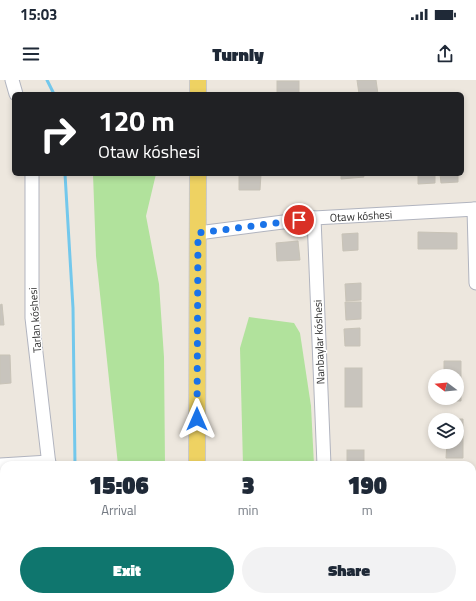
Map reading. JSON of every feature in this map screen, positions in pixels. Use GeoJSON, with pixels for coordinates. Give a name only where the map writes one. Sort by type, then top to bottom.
{"type":"FeatureCollection","features":[{"type":"Feature","properties":{"kind":"main road"},"geometry":{"type":"LineString","coordinates":[[198,80],[198,92]]}},
{"type":"Feature","properties":{"kind":"main road"},"geometry":{"type":"LineString","coordinates":[[197,461],[198,176]]}},
{"type":"Feature","properties":{"kind":"street"},"geometry":{"type":"LineString","coordinates":[[12,80],[15,92]]}},
{"type":"Feature","properties":{"kind":"street","name":"Tarlan kóshesi"},"geometry":{"type":"LineString","coordinates":[[32,176],[32,318],[49,461]]}},
{"type":"Feature","properties":{"kind":"street"},"geometry":{"type":"LineString","coordinates":[[475,209],[476,282]]}},
{"type":"Feature","properties":{"kind":"street","name":"Otaw kóshesi"},"geometry":{"type":"LineString","coordinates":[[198,233],[314,218],[475,209]]}},
{"type":"Feature","properties":{"kind":"street","name":"Nanbaylar kóshesi"},"geometry":{"type":"LineString","coordinates":[[314,218],[324,461]]}},
{"type":"Feature","properties":{"kind":"green space"},"geometry":{"type":"Polygon","coordinates":[[[93,176],[156,176],[146,216],[159,284],[164,357],[165,461],[118,461],[96,256],[93,176]]]}},
{"type":"Feature","properties":{"kind":"green space"},"geometry":{"type":"Polygon","coordinates":[[[249,317],[294,323],[300,333],[311,406],[314,461],[243,461],[240,348],[249,317]]]}},
{"type":"Feature","properties":{"kind":"building"},"geometry":{"type":"Polygon","coordinates":[[[357,80],[376,80],[378,92],[359,92],[357,80]]]}},
{"type":"Feature","properties":{"kind":"building"},"geometry":{"type":"Polygon","coordinates":[[[277,81],[299,81],[299,92],[277,92],[277,81]]]}},
{"type":"Feature","properties":{"kind":"building"},"geometry":{"type":"Polygon","coordinates":[[[239,176],[261,176],[260,190],[239,190],[239,176]]]}},
{"type":"Feature","properties":{"kind":"building"},"geometry":{"type":"Polygon","coordinates":[[[341,176],[364,177],[341,179],[341,176]]]}},
{"type":"Feature","properties":{"kind":"building"},"geometry":{"type":"Polygon","coordinates":[[[418,176],[435,176],[435,183],[418,184],[418,176]]]}},
{"type":"Feature","properties":{"kind":"building"},"geometry":{"type":"Polygon","coordinates":[[[440,176],[458,176],[458,182],[441,183],[440,176]]]}},
{"type":"Feature","properties":{"kind":"building"},"geometry":{"type":"Polygon","coordinates":[[[418,232],[457,233],[457,249],[418,249],[418,232]]]}},
{"type":"Feature","properties":{"kind":"building"},"geometry":{"type":"Polygon","coordinates":[[[358,233],[358,250],[343,251],[342,234],[358,233]]]}},
{"type":"Feature","properties":{"kind":"building"},"geometry":{"type":"Polygon","coordinates":[[[298,241],[300,260],[277,261],[276,243],[298,241]]]}},
{"type":"Feature","properties":{"kind":"building"},"geometry":{"type":"Polygon","coordinates":[[[361,283],[361,300],[346,301],[345,284],[361,283]]]}},
{"type":"Feature","properties":{"kind":"building"},"geometry":{"type":"Polygon","coordinates":[[[345,302],[361,302],[361,319],[346,320],[345,302]]]}},
{"type":"Feature","properties":{"kind":"building"},"geometry":{"type":"Polygon","coordinates":[[[2,304],[4,325],[0,325],[0,305],[2,304]]]}},
{"type":"Feature","properties":{"kind":"building"},"geometry":{"type":"Polygon","coordinates":[[[360,328],[360,346],[345,346],[344,329],[360,328]]]}},
{"type":"Feature","properties":{"kind":"building"},"geometry":{"type":"Polygon","coordinates":[[[0,355],[10,355],[11,383],[0,384],[0,355]]]}},
{"type":"Feature","properties":{"kind":"building"},"geometry":{"type":"Polygon","coordinates":[[[444,361],[461,361],[461,369],[444,369],[444,361]]]}},
{"type":"Feature","properties":{"kind":"building"},"geometry":{"type":"Polygon","coordinates":[[[345,368],[362,368],[362,407],[345,407],[345,368]]]}},
{"type":"Feature","properties":{"kind":"building"},"geometry":{"type":"Polygon","coordinates":[[[447,449],[463,449],[463,458],[446,458],[447,449]]]}},
{"type":"Feature","properties":{"kind":"building"},"geometry":{"type":"Polygon","coordinates":[[[347,450],[364,450],[364,461],[347,461],[347,450]]]}},
{"type":"Feature","properties":{"kind":"waterway"},"geometry":{"type":"LineString","coordinates":[[47,80],[53,92]]}},
{"type":"Feature","properties":{"kind":"waterway"},"geometry":{"type":"LineString","coordinates":[[65,176],[73,308],[75,461]]}},
{"type":"Feature","properties":{"kind":"route"},"geometry":{"type":"LineString","coordinates":[[197,419],[198,233],[299,220]]}}]}
